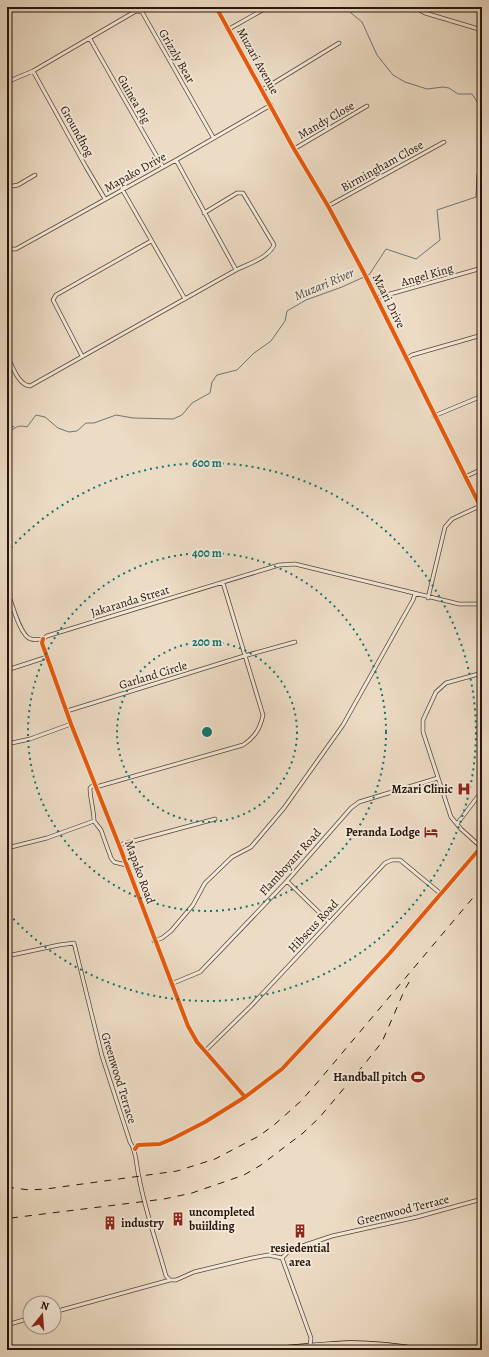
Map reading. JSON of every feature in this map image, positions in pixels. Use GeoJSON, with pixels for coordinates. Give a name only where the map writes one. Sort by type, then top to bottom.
{"type":"FeatureCollection","features":[{"type":"Feature","properties":{"kind":"main road"},"geometry":{"type":"LineString","coordinates":[[265,1350],[310,1345],[352,1343],[389,1345],[423,1350]]}},
{"type":"Feature","properties":{"kind":"street"},"geometry":{"type":"LineString","coordinates":[[7,13],[17,7]]}},
{"type":"Feature","properties":{"kind":"street","name":"Muzari Avenue"},"geometry":{"type":"LineString","coordinates":[[216,7],[271,105]]}},
{"type":"Feature","properties":{"kind":"street"},"geometry":{"type":"LineString","coordinates":[[229,29],[268,7]]}},
{"type":"Feature","properties":{"kind":"street"},"geometry":{"type":"LineString","coordinates":[[414,7],[425,14],[482,30]]}},
{"type":"Feature","properties":{"kind":"street","name":"Grizzly Bear"},"geometry":{"type":"LineString","coordinates":[[7,82],[33,71],[136,12],[142,12],[213,137]]}},
{"type":"Feature","properties":{"kind":"street","name":"Guinea Pig"},"geometry":{"type":"LineString","coordinates":[[90,39],[163,167]]}},
{"type":"Feature","properties":{"kind":"street"},"geometry":{"type":"LineString","coordinates":[[262,90],[339,43]]}},
{"type":"Feature","properties":{"kind":"street","name":"Groundhog"},"geometry":{"type":"LineString","coordinates":[[33,71],[105,199]]}},
{"type":"Feature","properties":{"kind":"street","name":"Mapako Drive"},"geometry":{"type":"LineString","coordinates":[[7,249],[16,249],[271,105]]}},
{"type":"Feature","properties":{"kind":"street","name":"Mzari Drive"},"geometry":{"type":"LineString","coordinates":[[271,105],[294,149],[328,206],[369,283],[482,510]]}},
{"type":"Feature","properties":{"kind":"street","name":"Mandy Close"},"geometry":{"type":"LineString","coordinates":[[294,149],[367,106]]}},
{"type":"Feature","properties":{"kind":"street","name":"Birmingham Close"},"geometry":{"type":"LineString","coordinates":[[328,206],[444,142]]}},
{"type":"Feature","properties":{"kind":"street"},"geometry":{"type":"LineString","coordinates":[[176,160],[236,270]]}},
{"type":"Feature","properties":{"kind":"street"},"geometry":{"type":"LineString","coordinates":[[7,187],[18,185],[35,175]]}},
{"type":"Feature","properties":{"kind":"street"},"geometry":{"type":"LineString","coordinates":[[122,190],[185,299]]}},
{"type":"Feature","properties":{"kind":"street"},"geometry":{"type":"LineString","coordinates":[[7,355],[21,382],[26,386],[30,386],[272,250],[274,245],[273,243],[243,194],[237,193],[204,213]]}},
{"type":"Feature","properties":{"kind":"street"},"geometry":{"type":"LineString","coordinates":[[82,356],[53,303],[53,300],[56,296],[151,241]]}},
{"type":"Feature","properties":{"kind":"street","name":"Angel King"},"geometry":{"type":"LineString","coordinates":[[376,298],[482,268]]}},
{"type":"Feature","properties":{"kind":"street"},"geometry":{"type":"LineString","coordinates":[[406,359],[412,354],[482,335]]}},
{"type":"Feature","properties":{"kind":"street"},"geometry":{"type":"LineString","coordinates":[[434,416],[482,396]]}},
{"type":"Feature","properties":{"kind":"street"},"geometry":{"type":"LineString","coordinates":[[465,477],[482,469]]}},
{"type":"Feature","properties":{"kind":"street"},"geometry":{"type":"LineString","coordinates":[[428,598],[444,528],[452,519],[480,506]]}},
{"type":"Feature","properties":{"kind":"street","name":"Jakaranda Streat"},"geometry":{"type":"LineString","coordinates":[[43,639],[47,636],[279,565],[295,564],[428,598],[458,604],[482,604]]}},
{"type":"Feature","properties":{"kind":"street"},"geometry":{"type":"LineString","coordinates":[[126,865],[114,862],[111,858],[101,830],[94,821],[90,788],[243,745],[253,739],[261,726],[263,715],[223,583]]}},
{"type":"Feature","properties":{"kind":"street"},"geometry":{"type":"LineString","coordinates":[[7,590],[19,625],[25,636],[30,639],[43,639]]}},
{"type":"Feature","properties":{"kind":"street"},"geometry":{"type":"LineString","coordinates":[[154,940],[162,938],[171,932],[193,905],[205,883],[232,857],[251,847],[284,808],[343,725],[415,594]]}},
{"type":"Feature","properties":{"kind":"street","name":"Mapako Road"},"geometry":{"type":"LineString","coordinates":[[43,639],[42,643],[71,724],[188,1026],[196,1042],[245,1096]]}},
{"type":"Feature","properties":{"kind":"street","name":"Garland Circle"},"geometry":{"type":"LineString","coordinates":[[67,710],[295,642]]}},
{"type":"Feature","properties":{"kind":"street"},"geometry":{"type":"LineString","coordinates":[[7,670],[48,657]]}},
{"type":"Feature","properties":{"kind":"street"},"geometry":{"type":"LineString","coordinates":[[135,1149],[138,1145],[160,1144],[172,1140],[205,1122],[245,1096],[282,1069],[389,954],[482,846],[461,829],[451,817],[423,732],[423,720],[436,692],[446,683],[482,673]]}},
{"type":"Feature","properties":{"kind":"street"},"geometry":{"type":"LineString","coordinates":[[7,744],[30,739],[71,724]]}},
{"type":"Feature","properties":{"kind":"street","name":"Flamboyant Road"},"geometry":{"type":"LineString","coordinates":[[171,984],[200,972],[286,881],[351,808],[359,802],[438,778]]}},
{"type":"Feature","properties":{"kind":"street"},"geometry":{"type":"LineString","coordinates":[[457,824],[482,792]]}},
{"type":"Feature","properties":{"kind":"street"},"geometry":{"type":"LineString","coordinates":[[119,845],[215,819]]}},
{"type":"Feature","properties":{"kind":"street"},"geometry":{"type":"LineString","coordinates":[[7,848],[47,838],[94,821]]}},
{"type":"Feature","properties":{"kind":"street","name":"Hibscus Road"},"geometry":{"type":"LineString","coordinates":[[205,1051],[251,1006],[385,863],[392,860],[400,860],[441,894]]}},
{"type":"Feature","properties":{"kind":"street"},"geometry":{"type":"LineString","coordinates":[[286,881],[329,922]]}},
{"type":"Feature","properties":{"kind":"street","name":"Greenwood Terrace"},"geometry":{"type":"LineString","coordinates":[[7,956],[74,943],[102,1056],[130,1142],[135,1149],[138,1177],[166,1276],[170,1280]]}},
{"type":"Feature","properties":{"kind":"street","name":"Greenwood Terrace"},"geometry":{"type":"LineString","coordinates":[[282,1258],[290,1250],[332,1236],[417,1217],[482,1199]]}},
{"type":"Feature","properties":{"kind":"street"},"geometry":{"type":"LineString","coordinates":[[62,1310],[170,1280],[176,1280],[194,1272],[268,1255],[282,1258],[311,1338],[310,1345]]}},
{"type":"Feature","properties":{"kind":"street"},"geometry":{"type":"LineString","coordinates":[[7,1324],[22,1320]]}},
{"type":"Feature","properties":{"kind":"waterway"},"geometry":{"type":"LineString","coordinates":[[347,7],[351,13],[362,22],[377,55],[393,75],[405,82],[427,89],[443,87],[449,88],[458,94],[472,94],[482,109]]}},
{"type":"Feature","properties":{"kind":"waterway","name":"Muzari River"},"geometry":{"type":"LineString","coordinates":[[367,276],[386,249],[416,259],[440,240],[437,210],[476,197],[477,174],[482,158]]}},
{"type":"Feature","properties":{"kind":"waterway","name":"Muzari River"},"geometry":{"type":"LineString","coordinates":[[7,432],[18,426],[27,427],[36,415],[45,417],[58,428],[69,432],[77,431],[86,423],[94,423],[116,415],[133,418],[173,419],[182,415],[192,403],[210,393],[212,382],[217,375],[237,370],[254,353],[271,341],[285,321],[287,311],[306,300],[364,277]]}},
{"type":"Feature","properties":{"kind":"waterway","name":"Muzari River"},"geometry":{"type":"LineString","coordinates":[[7,424],[14,427]]}},
{"type":"Feature","properties":{"kind":"railway"},"geometry":{"type":"LineString","coordinates":[[7,1187],[29,1190],[46,1189],[177,1171],[215,1159],[259,1136],[301,1101],[482,887]]}},
{"type":"Feature","properties":{"kind":"railway"},"geometry":{"type":"LineString","coordinates":[[11,1218],[164,1199],[192,1193],[244,1175],[261,1165],[303,1133],[319,1118],[367,1061],[382,1042],[405,989],[411,979]]}},
{"type":"Feature","properties":{"kind":"cycle path"},"geometry":{"type":"LineString","coordinates":[[216,7],[363,271],[482,510]]}},
{"type":"Feature","properties":{"kind":"cycle path"},"geometry":{"type":"LineString","coordinates":[[43,639],[42,643],[71,724],[188,1026],[197,1042],[245,1097]]}},
{"type":"Feature","properties":{"kind":"cycle path"},"geometry":{"type":"LineString","coordinates":[[135,1149],[138,1145],[160,1144],[205,1122],[245,1097],[282,1069],[389,954],[482,846]]}},
{"type":"Feature","properties":{"kind":"place","name":"Mzari Clinic"},"geometry":{"type":"Point","coordinates":[464,789]}},
{"type":"Feature","properties":{"kind":"place","name":"Peranda Lodge"},"geometry":{"type":"Point","coordinates":[431,832]}},
{"type":"Feature","properties":{"kind":"place","name":"Handball pitch"},"geometry":{"type":"Point","coordinates":[418,1077]}},
{"type":"Feature","properties":{"kind":"place","name":"uncompleted buiilding"},"geometry":{"type":"Point","coordinates":[178,1219]}},
{"type":"Feature","properties":{"kind":"place","name":"industry"},"geometry":{"type":"Point","coordinates":[110,1223]}},
{"type":"Feature","properties":{"kind":"place","name":"resiedential area"},"geometry":{"type":"Point","coordinates":[300,1231]}}]}
